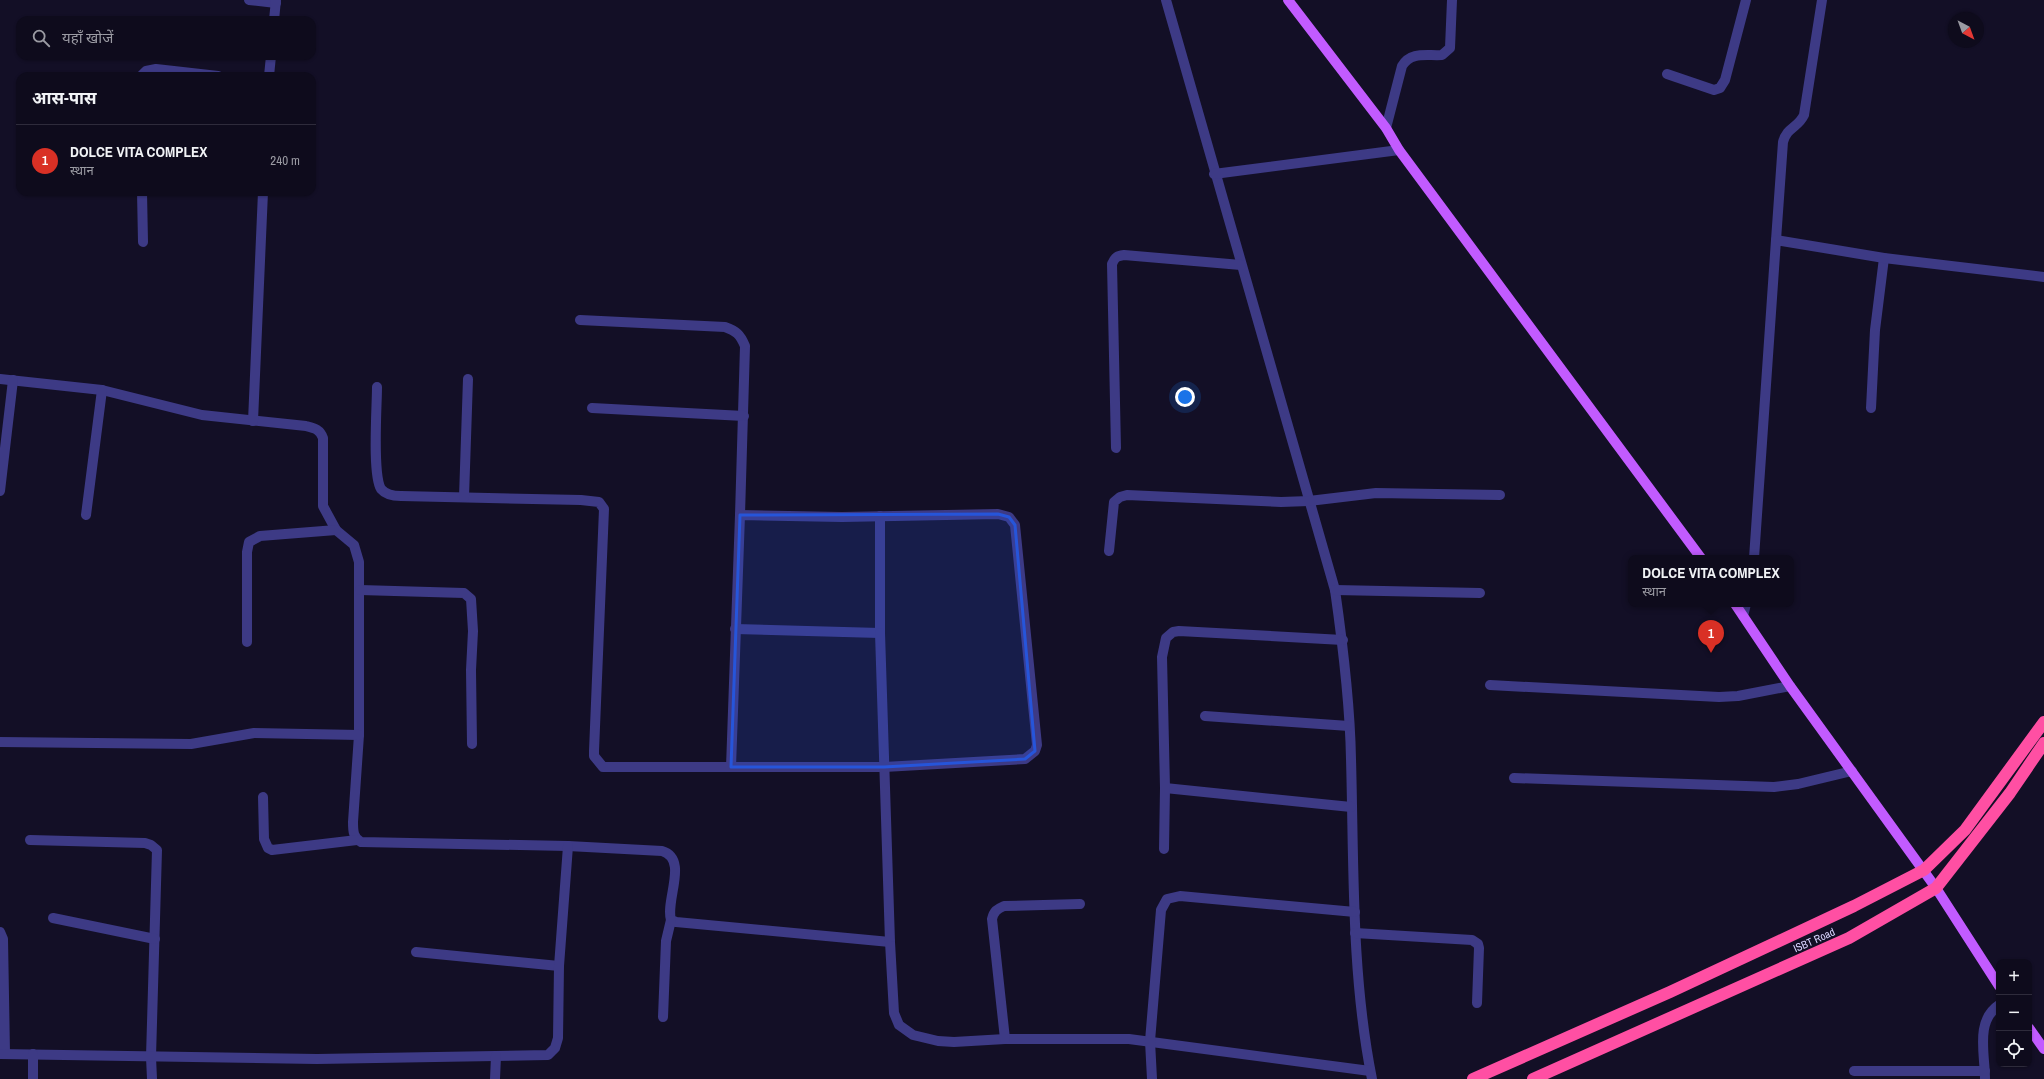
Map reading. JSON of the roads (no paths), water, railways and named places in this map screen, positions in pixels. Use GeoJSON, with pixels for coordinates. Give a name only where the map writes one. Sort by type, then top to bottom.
{"type":"FeatureCollection","features":[{"type":"Feature","properties":{"kind":"highway"},"geometry":{"type":"LineString","coordinates":[[1473,1079],[1670,992],[1854,906],[1924,870],[1966,830],[2044,722]]}},
{"type":"Feature","properties":{"kind":"highway","name":"ISBT Road"},"geometry":{"type":"LineString","coordinates":[[1534,1079],[1849,938],[1936,888],[2010,793],[2044,744]]}},
{"type":"Feature","properties":{"kind":"main road"},"geometry":{"type":"LineString","coordinates":[[1288,0],[1386,128],[1399,150],[1698,555]]}},
{"type":"Feature","properties":{"kind":"main road"},"geometry":{"type":"LineString","coordinates":[[1736,607],[1790,686],[1924,870],[1996,981]]}},
{"type":"Feature","properties":{"kind":"main road"},"geometry":{"type":"LineString","coordinates":[[2031,1031],[2044,1048]]}},
{"type":"Feature","properties":{"kind":"street"},"geometry":{"type":"LineString","coordinates":[[249,0],[276,2],[274,16]]}},
{"type":"Feature","properties":{"kind":"street"},"geometry":{"type":"LineString","coordinates":[[880,516],[880,633],[890,942],[894,1013],[899,1025],[912,1034],[938,1041],[954,1042],[1114,1038],[1150,1041],[1371,1075],[1364,1038],[1355,933],[1349,726],[1343,640],[1335,590],[1214,174],[1166,0]]}},
{"type":"Feature","properties":{"kind":"street"},"geometry":{"type":"LineString","coordinates":[[1386,128],[1404,62],[1417,55],[1442,55],[1450,48],[1452,0]]}},
{"type":"Feature","properties":{"kind":"street"},"geometry":{"type":"LineString","coordinates":[[1667,74],[1714,90],[1720,88],[1725,80],[1746,0]]}},
{"type":"Feature","properties":{"kind":"street"},"geometry":{"type":"LineString","coordinates":[[1754,555],[1783,142],[1787,131],[1799,123],[1804,115],[1822,0]]}},
{"type":"Feature","properties":{"kind":"street"},"geometry":{"type":"LineString","coordinates":[[269,72],[271,60]]}},
{"type":"Feature","properties":{"kind":"street"},"geometry":{"type":"LineString","coordinates":[[145,72],[156,69],[183,72]]}},
{"type":"Feature","properties":{"kind":"street"},"geometry":{"type":"LineString","coordinates":[[1214,174],[1399,150]]}},
{"type":"Feature","properties":{"kind":"street"},"geometry":{"type":"LineString","coordinates":[[142,196],[143,242]]}},
{"type":"Feature","properties":{"kind":"street"},"geometry":{"type":"LineString","coordinates":[[253,421],[263,196]]}},
{"type":"Feature","properties":{"kind":"street"},"geometry":{"type":"LineString","coordinates":[[1776,240],[1884,258],[2044,276]]}},
{"type":"Feature","properties":{"kind":"street"},"geometry":{"type":"LineString","coordinates":[[1116,448],[1112,264],[1114,259],[1118,256],[1124,255],[1241,265]]}},
{"type":"Feature","properties":{"kind":"street"},"geometry":{"type":"LineString","coordinates":[[1871,408],[1875,330],[1884,258]]}},
{"type":"Feature","properties":{"kind":"street"},"geometry":{"type":"LineString","coordinates":[[580,320],[725,327],[736,331],[745,346],[744,416],[731,767]]}},
{"type":"Feature","properties":{"kind":"street"},"geometry":{"type":"LineString","coordinates":[[0,379],[102,390],[125,394],[192,413],[306,426],[314,428],[321,433],[323,438],[322,506],[336,530],[348,539],[356,550],[359,562],[359,734],[353,822],[354,833],[357,840]]}},
{"type":"Feature","properties":{"kind":"street"},"geometry":{"type":"LineString","coordinates":[[464,498],[468,379]]}},
{"type":"Feature","properties":{"kind":"street"},"geometry":{"type":"LineString","coordinates":[[0,491],[13,380]]}},
{"type":"Feature","properties":{"kind":"street"},"geometry":{"type":"LineString","coordinates":[[377,387],[377,475],[382,490],[392,496],[581,500],[599,502],[601,505],[605,513],[594,756],[603,767],[884,767],[1025,759],[1035,751],[1037,745],[1015,526],[1009,517],[998,514],[880,516],[740,515]]}},
{"type":"Feature","properties":{"kind":"street"},"geometry":{"type":"LineString","coordinates":[[86,516],[102,390]]}},
{"type":"Feature","properties":{"kind":"street"},"geometry":{"type":"LineString","coordinates":[[592,408],[744,416]]}},
{"type":"Feature","properties":{"kind":"street"},"geometry":{"type":"LineString","coordinates":[[1109,551],[1114,502],[1120,497],[1126,495],[1249,502],[1309,501],[1376,493],[1500,495]]}},
{"type":"Feature","properties":{"kind":"street"},"geometry":{"type":"LineString","coordinates":[[247,642],[247,552],[250,542],[260,536],[336,530]]}},
{"type":"Feature","properties":{"kind":"street"},"geometry":{"type":"LineString","coordinates":[[360,590],[464,592],[471,598],[473,631],[471,670],[472,744]]}},
{"type":"Feature","properties":{"kind":"street"},"geometry":{"type":"LineString","coordinates":[[1335,590],[1480,593]]}},
{"type":"Feature","properties":{"kind":"street"},"geometry":{"type":"LineString","coordinates":[[1743,616],[1745,607]]}},
{"type":"Feature","properties":{"kind":"street"},"geometry":{"type":"LineString","coordinates":[[735,629],[880,633]]}},
{"type":"Feature","properties":{"kind":"street"},"geometry":{"type":"LineString","coordinates":[[1164,849],[1165,788],[1162,657],[1164,643],[1169,634],[1179,631],[1343,640]]}},
{"type":"Feature","properties":{"kind":"street"},"geometry":{"type":"LineString","coordinates":[[1490,685],[1719,697],[1738,696],[1790,686]]}},
{"type":"Feature","properties":{"kind":"street"},"geometry":{"type":"LineString","coordinates":[[1205,716],[1349,726]]}},
{"type":"Feature","properties":{"kind":"street"},"geometry":{"type":"LineString","coordinates":[[0,742],[191,744],[254,733],[359,734]]}},
{"type":"Feature","properties":{"kind":"street"},"geometry":{"type":"LineString","coordinates":[[1514,778],[1774,787],[1820,780],[1852,771]]}},
{"type":"Feature","properties":{"kind":"street"},"geometry":{"type":"LineString","coordinates":[[1165,788],[1351,807]]}},
{"type":"Feature","properties":{"kind":"street"},"geometry":{"type":"LineString","coordinates":[[263,797],[264,844],[272,850],[357,840],[366,843],[568,846],[667,853],[672,858],[676,867],[670,909],[671,920],[666,941],[663,1017]]}},
{"type":"Feature","properties":{"kind":"street"},"geometry":{"type":"LineString","coordinates":[[30,840],[145,843],[155,847],[158,853],[151,1057],[152,1079]]}},
{"type":"Feature","properties":{"kind":"street"},"geometry":{"type":"LineString","coordinates":[[0,932],[3,939],[3,1053],[317,1059],[496,1056],[544,1057],[548,1056],[555,1048],[558,1038],[559,966],[568,846]]}},
{"type":"Feature","properties":{"kind":"street"},"geometry":{"type":"LineString","coordinates":[[1152,1079],[1150,1041],[1161,910],[1167,899],[1180,896],[1355,912]]}},
{"type":"Feature","properties":{"kind":"street"},"geometry":{"type":"LineString","coordinates":[[1006,1040],[992,919],[993,914],[998,908],[1004,906],[1080,904]]}},
{"type":"Feature","properties":{"kind":"street"},"geometry":{"type":"LineString","coordinates":[[53,918],[155,939]]}},
{"type":"Feature","properties":{"kind":"street"},"geometry":{"type":"LineString","coordinates":[[671,920],[679,924],[890,942]]}},
{"type":"Feature","properties":{"kind":"street"},"geometry":{"type":"LineString","coordinates":[[1355,933],[1472,940],[1478,944],[1479,948],[1477,1003]]}},
{"type":"Feature","properties":{"kind":"street"},"geometry":{"type":"LineString","coordinates":[[416,952],[559,966]]}},
{"type":"Feature","properties":{"kind":"street"},"geometry":{"type":"LineString","coordinates":[[1854,1071],[1985,1075],[1983,1028],[1990,1013],[1996,1008]]}},
{"type":"Feature","properties":{"kind":"street"},"geometry":{"type":"LineString","coordinates":[[33,1054],[33,1079]]}},
{"type":"Feature","properties":{"kind":"street"},"geometry":{"type":"LineString","coordinates":[[495,1079],[496,1056]]}},
{"type":"Feature","properties":{"kind":"place","name":"DOLCE VITA COMPLEX"},"geometry":{"type":"Point","coordinates":[1711,653]}}]}
